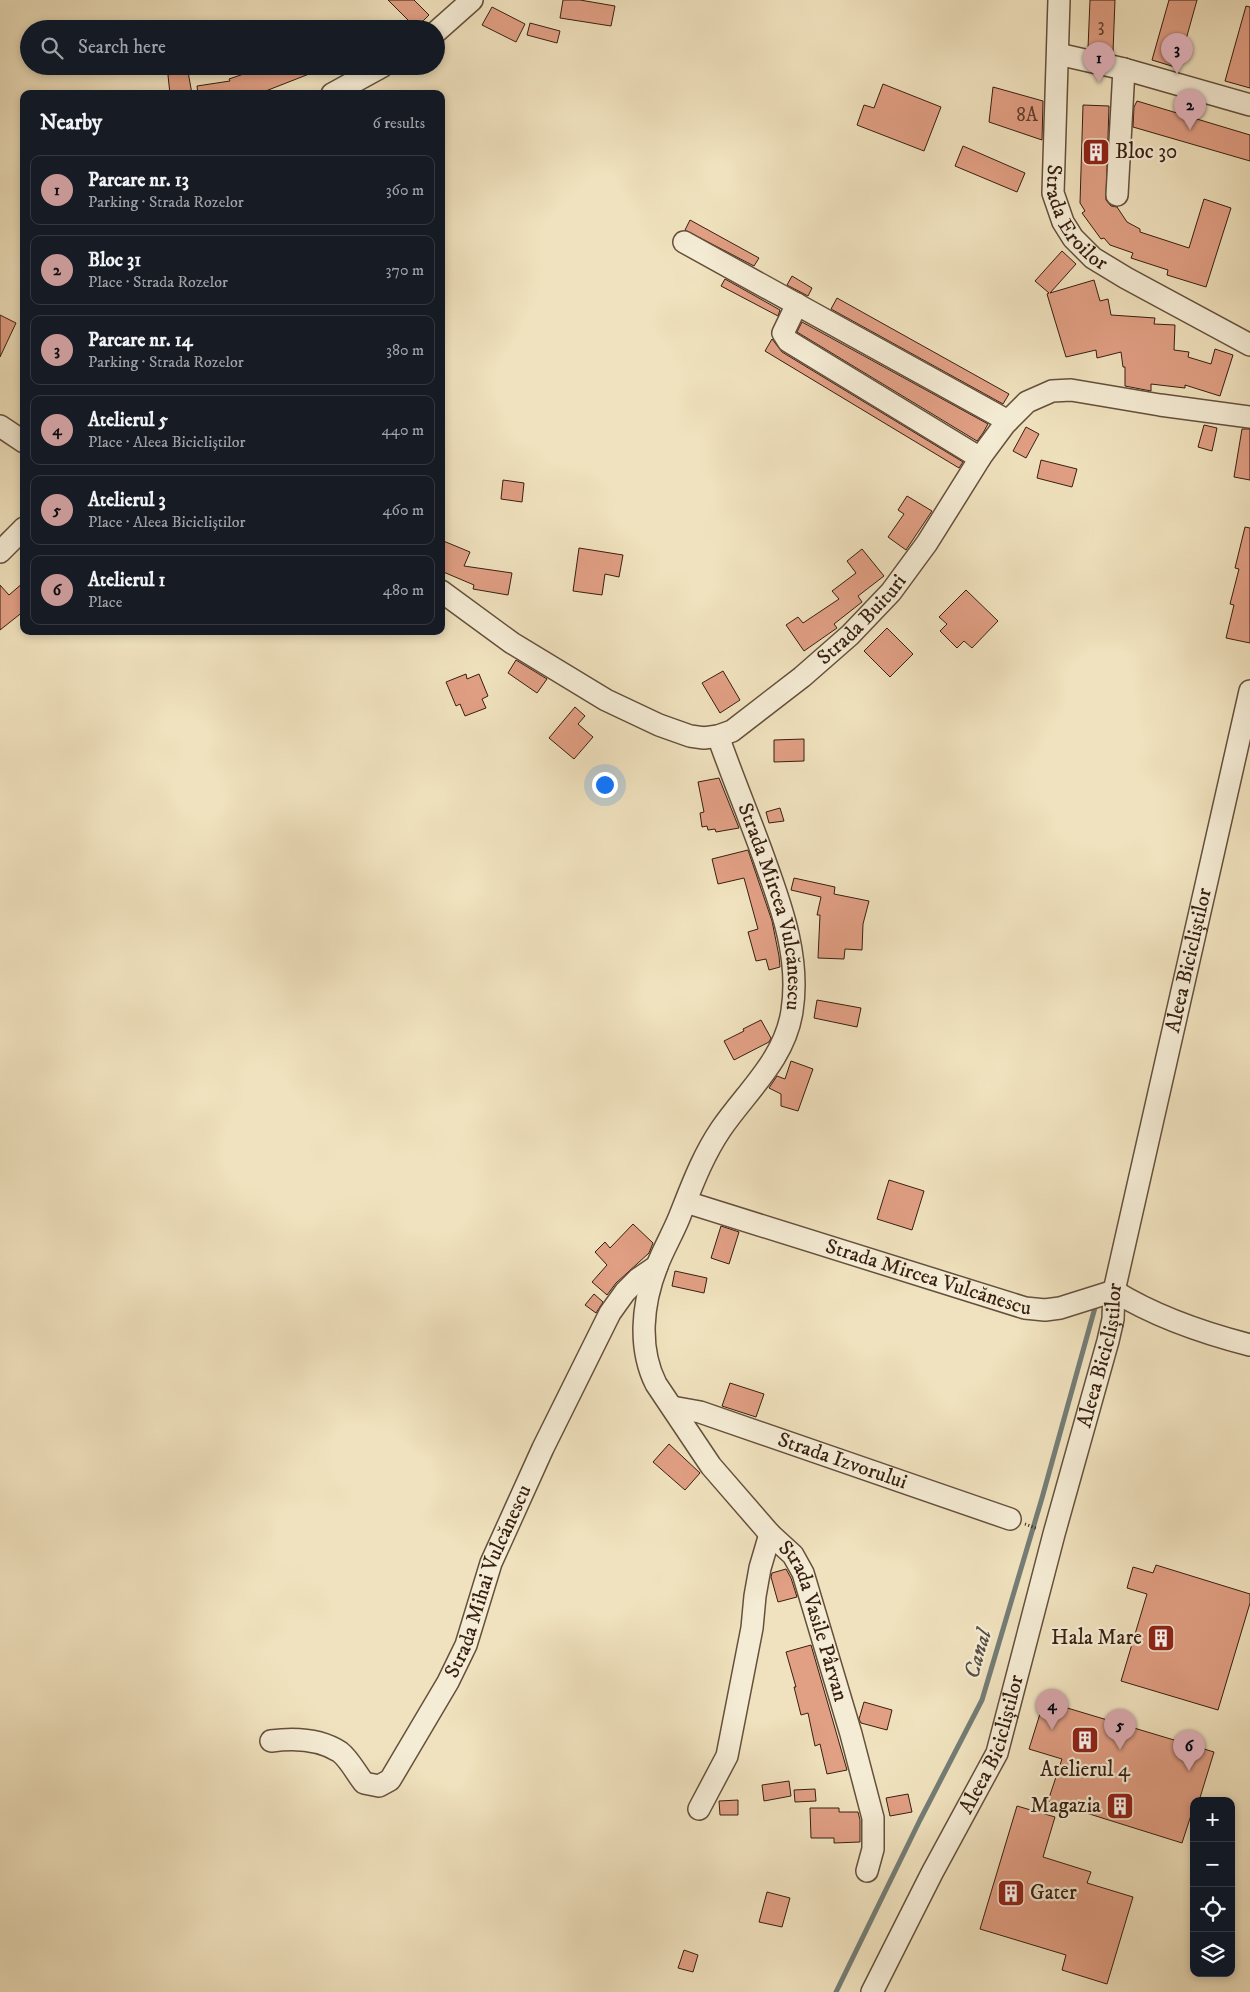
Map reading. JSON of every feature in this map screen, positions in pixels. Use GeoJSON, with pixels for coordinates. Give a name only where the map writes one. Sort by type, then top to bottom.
{"type":"FeatureCollection","features":[{"type":"Feature","properties":{"kind":"street"},"geometry":{"type":"LineString","coordinates":[[445,24],[472,0]]}},
{"type":"Feature","properties":{"kind":"street","name":"Strada Eroilor"},"geometry":{"type":"LineString","coordinates":[[1060,0],[1053,192],[1064,222],[1073,238],[1093,258],[1111,270],[1250,344]]}},
{"type":"Feature","properties":{"kind":"street"},"geometry":{"type":"LineString","coordinates":[[1058,54],[1124,69],[1250,105]]}},
{"type":"Feature","properties":{"kind":"street"},"geometry":{"type":"LineString","coordinates":[[1117,195],[1124,69]]}},
{"type":"Feature","properties":{"kind":"street"},"geometry":{"type":"LineString","coordinates":[[339,90],[367,75]]}},
{"type":"Feature","properties":{"kind":"street"},"geometry":{"type":"LineString","coordinates":[[684,242],[1008,421]]}},
{"type":"Feature","properties":{"kind":"street"},"geometry":{"type":"LineString","coordinates":[[796,304],[783,333],[788,341],[980,458]]}},
{"type":"Feature","properties":{"kind":"street","name":"Strada Buituri"},"geometry":{"type":"LineString","coordinates":[[445,594],[512,643],[606,700],[659,725],[690,736],[704,738],[718,736],[732,730],[802,677],[850,635],[892,592],[928,543],[980,458],[1008,421],[1027,402],[1044,394],[1061,390],[1090,392],[1160,405],[1250,417]]}},
{"type":"Feature","properties":{"kind":"street"},"geometry":{"type":"LineString","coordinates":[[0,426],[20,439]]}},
{"type":"Feature","properties":{"kind":"street"},"geometry":{"type":"LineString","coordinates":[[0,552],[20,532]]}},
{"type":"Feature","properties":{"kind":"street","name":"Aleea Bicicliștilor"},"geometry":{"type":"LineString","coordinates":[[872,1992],[936,1864],[997,1753],[1054,1534],[1108,1341],[1113,1319],[1114,1291],[1250,691]]}},
{"type":"Feature","properties":{"kind":"street","name":"Strada Mircea Vulcănescu"},"geometry":{"type":"LineString","coordinates":[[672,1407],[649,1369],[645,1353],[646,1308],[657,1266],[672,1237],[701,1162],[710,1146],[721,1128],[773,1061],[782,1046],[792,1013],[794,995],[793,958],[783,915],[751,822],[718,736]]}},
{"type":"Feature","properties":{"kind":"street","name":"Strada Mircea Vulcănescu"},"geometry":{"type":"LineString","coordinates":[[686,1202],[1025,1308],[1045,1310],[1060,1308],[1114,1291]]}},
{"type":"Feature","properties":{"kind":"street","name":"Strada Mihai Vulcănescu"},"geometry":{"type":"LineString","coordinates":[[271,1741],[298,1740],[320,1743],[339,1752],[348,1760],[364,1783],[379,1786],[390,1780],[448,1682],[466,1645],[491,1562],[547,1440],[610,1313],[625,1292],[638,1279],[657,1266]]}},
{"type":"Feature","properties":{"kind":"street"},"geometry":{"type":"LineString","coordinates":[[1114,1291],[1139,1306],[1165,1317],[1214,1335],[1250,1345]]}},
{"type":"Feature","properties":{"kind":"street","name":"Strada Izvorului"},"geometry":{"type":"LineString","coordinates":[[672,1407],[700,1412],[1010,1520]]}},
{"type":"Feature","properties":{"kind":"street","name":"Strada Vasile Pârvan"},"geometry":{"type":"LineString","coordinates":[[672,1407],[711,1466],[770,1534],[792,1555],[804,1573],[852,1734],[873,1818],[873,1849],[867,1871]]}},
{"type":"Feature","properties":{"kind":"street"},"geometry":{"type":"LineString","coordinates":[[699,1809],[727,1756],[752,1628],[758,1577],[770,1534]]}},
{"type":"Feature","properties":{"kind":"path"},"geometry":{"type":"LineString","coordinates":[[1010,1520],[1054,1534]]}},
{"type":"Feature","properties":{"kind":"building"},"geometry":{"type":"Polygon","coordinates":[[[388,0],[414,0],[429,15],[424,20],[408,20],[388,0]]]}},
{"type":"Feature","properties":{"kind":"building"},"geometry":{"type":"Polygon","coordinates":[[[563,0],[580,0],[615,6],[611,26],[560,18],[563,0]]]}},
{"type":"Feature","properties":{"kind":"building"},"geometry":{"type":"Polygon","coordinates":[[[1090,0],[1115,0],[1113,52],[1088,48],[1090,0]]]}},
{"type":"Feature","properties":{"kind":"building"},"geometry":{"type":"Polygon","coordinates":[[[1169,0],[1197,0],[1178,68],[1152,60],[1169,0]]]}},
{"type":"Feature","properties":{"kind":"building"},"geometry":{"type":"Polygon","coordinates":[[[1246,6],[1250,7],[1250,88],[1225,81],[1246,6]]]}},
{"type":"Feature","properties":{"kind":"building"},"geometry":{"type":"Polygon","coordinates":[[[492,7],[525,24],[516,42],[482,25],[492,7]]]}},
{"type":"Feature","properties":{"kind":"building"},"geometry":{"type":"Polygon","coordinates":[[[530,23],[560,31],[557,43],[527,35],[530,23]]]}},
{"type":"Feature","properties":{"kind":"building"},"geometry":{"type":"Polygon","coordinates":[[[168,75],[189,75],[191,90],[170,90],[168,75]]]}},
{"type":"Feature","properties":{"kind":"building"},"geometry":{"type":"Polygon","coordinates":[[[241,75],[307,75],[268,90],[198,90],[197,86],[230,81],[229,79],[241,75]]]}},
{"type":"Feature","properties":{"kind":"building"},"geometry":{"type":"Polygon","coordinates":[[[883,84],[941,107],[924,151],[857,125],[864,105],[874,108],[883,84]]]}},
{"type":"Feature","properties":{"kind":"building"},"geometry":{"type":"Polygon","coordinates":[[[993,87],[1043,101],[1042,140],[989,122],[993,87]]]}},
{"type":"Feature","properties":{"kind":"building"},"geometry":{"type":"Polygon","coordinates":[[[1137,101],[1250,135],[1250,161],[1133,127],[1134,107],[1137,101]]]}},
{"type":"Feature","properties":{"kind":"building","name":"Bloc 30"},"geometry":{"type":"Polygon","coordinates":[[[1083,105],[1109,106],[1106,200],[1111,206],[1117,207],[1127,222],[1140,229],[1140,232],[1189,248],[1204,199],[1231,208],[1206,287],[1167,275],[1168,270],[1131,258],[1133,253],[1110,245],[1104,238],[1101,239],[1082,213],[1085,211],[1080,203],[1083,105]]]}},
{"type":"Feature","properties":{"kind":"building"},"geometry":{"type":"Polygon","coordinates":[[[963,146],[1025,173],[1017,192],[955,166],[963,146]]]}},
{"type":"Feature","properties":{"kind":"building"},"geometry":{"type":"Polygon","coordinates":[[[690,220],[759,258],[754,266],[685,230],[690,220]]]}},
{"type":"Feature","properties":{"kind":"building"},"geometry":{"type":"Polygon","coordinates":[[[1062,251],[1076,264],[1050,293],[1094,280],[1100,301],[1108,299],[1111,315],[1155,318],[1154,324],[1175,325],[1174,350],[1189,352],[1188,357],[1211,364],[1215,349],[1233,355],[1220,396],[1185,385],[1185,388],[1151,384],[1151,391],[1125,386],[1125,367],[1123,367],[1121,352],[1097,358],[1096,350],[1066,357],[1047,294],[1049,293],[1035,281],[1062,251]]]}},
{"type":"Feature","properties":{"kind":"building"},"geometry":{"type":"Polygon","coordinates":[[[792,276],[812,288],[808,296],[787,285],[792,276]]]}},
{"type":"Feature","properties":{"kind":"building"},"geometry":{"type":"Polygon","coordinates":[[[725,279],[780,310],[778,316],[721,286],[725,279]]]}},
{"type":"Feature","properties":{"kind":"building"},"geometry":{"type":"Polygon","coordinates":[[[837,298],[1009,394],[1003,404],[831,309],[837,298]]]}},
{"type":"Feature","properties":{"kind":"building"},"geometry":{"type":"Polygon","coordinates":[[[0,315],[16,323],[0,357],[0,315]]]}},
{"type":"Feature","properties":{"kind":"building"},"geometry":{"type":"Polygon","coordinates":[[[802,322],[988,424],[983,433],[977,441],[797,332],[802,322]]]}},
{"type":"Feature","properties":{"kind":"building"},"geometry":{"type":"Polygon","coordinates":[[[772,339],[782,352],[963,462],[959,468],[765,351],[772,339]]]}},
{"type":"Feature","properties":{"kind":"building"},"geometry":{"type":"Polygon","coordinates":[[[1204,425],[1217,428],[1212,451],[1198,447],[1204,425]]]}},
{"type":"Feature","properties":{"kind":"building"},"geometry":{"type":"Polygon","coordinates":[[[1026,427],[1039,434],[1026,458],[1013,451],[1026,427]]]}},
{"type":"Feature","properties":{"kind":"building"},"geometry":{"type":"Polygon","coordinates":[[[1242,429],[1250,429],[1250,480],[1234,477],[1242,429]]]}},
{"type":"Feature","properties":{"kind":"building"},"geometry":{"type":"Polygon","coordinates":[[[1041,460],[1077,469],[1072,487],[1037,478],[1041,460]]]}},
{"type":"Feature","properties":{"kind":"building"},"geometry":{"type":"Polygon","coordinates":[[[503,480],[524,483],[522,502],[501,499],[503,480]]]}},
{"type":"Feature","properties":{"kind":"building"},"geometry":{"type":"Polygon","coordinates":[[[907,496],[932,511],[906,550],[888,537],[904,514],[898,510],[907,496]]]}},
{"type":"Feature","properties":{"kind":"building"},"geometry":{"type":"Polygon","coordinates":[[[1245,527],[1250,528],[1250,643],[1226,638],[1234,605],[1230,604],[1239,569],[1235,568],[1245,527]]]}},
{"type":"Feature","properties":{"kind":"building"},"geometry":{"type":"Polygon","coordinates":[[[445,542],[470,552],[464,566],[512,573],[508,595],[473,589],[474,585],[445,573],[445,542]]]}},
{"type":"Feature","properties":{"kind":"building"},"geometry":{"type":"Polygon","coordinates":[[[579,548],[623,555],[619,577],[605,574],[602,595],[573,591],[579,548]]]}},
{"type":"Feature","properties":{"kind":"building"},"geometry":{"type":"Polygon","coordinates":[[[862,549],[884,576],[858,596],[862,602],[834,624],[837,628],[804,651],[786,625],[798,617],[803,623],[839,599],[832,591],[856,573],[847,561],[862,549]]]}},
{"type":"Feature","properties":{"kind":"building"},"geometry":{"type":"Polygon","coordinates":[[[0,585],[9,595],[20,585],[20,614],[0,630],[0,585]]]}},
{"type":"Feature","properties":{"kind":"building"},"geometry":{"type":"Polygon","coordinates":[[[966,590],[998,621],[972,648],[964,641],[957,648],[940,631],[947,624],[939,617],[966,590]]]}},
{"type":"Feature","properties":{"kind":"building"},"geometry":{"type":"Polygon","coordinates":[[[887,628],[913,654],[890,677],[864,651],[887,628]]]}},
{"type":"Feature","properties":{"kind":"building"},"geometry":{"type":"Polygon","coordinates":[[[516,660],[547,679],[537,693],[508,673],[516,660]]]}},
{"type":"Feature","properties":{"kind":"building"},"geometry":{"type":"Polygon","coordinates":[[[723,671],[740,700],[720,713],[702,683],[723,671]]]}},
{"type":"Feature","properties":{"kind":"building"},"geometry":{"type":"Polygon","coordinates":[[[466,674],[467,679],[479,674],[488,696],[482,699],[486,708],[465,716],[460,704],[456,706],[446,682],[466,674]]]}},
{"type":"Feature","properties":{"kind":"building"},"geometry":{"type":"Polygon","coordinates":[[[575,707],[585,716],[578,724],[593,737],[574,759],[549,738],[575,707]]]}},
{"type":"Feature","properties":{"kind":"building"},"geometry":{"type":"Polygon","coordinates":[[[804,739],[804,761],[774,762],[774,740],[804,739]]]}},
{"type":"Feature","properties":{"kind":"building"},"geometry":{"type":"Polygon","coordinates":[[[719,778],[739,828],[716,832],[715,829],[708,830],[707,826],[702,827],[700,813],[704,812],[698,782],[719,778]]]}},
{"type":"Feature","properties":{"kind":"building"},"geometry":{"type":"Polygon","coordinates":[[[780,808],[784,821],[769,823],[766,812],[780,808]]]}},
{"type":"Feature","properties":{"kind":"building"},"geometry":{"type":"Polygon","coordinates":[[[748,850],[772,921],[779,956],[780,967],[769,970],[766,959],[756,961],[748,932],[758,929],[744,878],[718,884],[712,859],[748,850]]]}},
{"type":"Feature","properties":{"kind":"building"},"geometry":{"type":"Polygon","coordinates":[[[794,878],[835,887],[834,894],[869,901],[863,924],[862,950],[845,949],[844,959],[818,958],[820,915],[817,915],[821,897],[791,890],[794,878]]]}},
{"type":"Feature","properties":{"kind":"building"},"geometry":{"type":"Polygon","coordinates":[[[817,1000],[861,1008],[857,1027],[814,1018],[817,1000]]]}},
{"type":"Feature","properties":{"kind":"building"},"geometry":{"type":"Polygon","coordinates":[[[761,1020],[771,1038],[769,1042],[734,1060],[724,1041],[761,1020]]]}},
{"type":"Feature","properties":{"kind":"building"},"geometry":{"type":"Polygon","coordinates":[[[791,1061],[813,1069],[798,1111],[781,1106],[781,1094],[769,1088],[777,1076],[785,1079],[791,1061]]]}},
{"type":"Feature","properties":{"kind":"building"},"geometry":{"type":"Polygon","coordinates":[[[889,1180],[924,1191],[912,1230],[877,1219],[889,1180]]]}},
{"type":"Feature","properties":{"kind":"building"},"geometry":{"type":"Polygon","coordinates":[[[633,1224],[653,1243],[649,1253],[616,1283],[607,1295],[592,1282],[607,1265],[595,1252],[605,1242],[610,1248],[633,1224]]]}},
{"type":"Feature","properties":{"kind":"building"},"geometry":{"type":"Polygon","coordinates":[[[721,1226],[739,1232],[729,1264],[711,1258],[721,1226]]]}},
{"type":"Feature","properties":{"kind":"building"},"geometry":{"type":"Polygon","coordinates":[[[675,1271],[707,1278],[704,1293],[672,1286],[675,1271]]]}},
{"type":"Feature","properties":{"kind":"building"},"geometry":{"type":"Polygon","coordinates":[[[594,1294],[603,1302],[596,1313],[585,1305],[594,1294]]]}},
{"type":"Feature","properties":{"kind":"building"},"geometry":{"type":"Polygon","coordinates":[[[730,1383],[764,1394],[756,1417],[722,1406],[730,1383]]]}},
{"type":"Feature","properties":{"kind":"building"},"geometry":{"type":"Polygon","coordinates":[[[669,1444],[700,1473],[685,1490],[653,1462],[669,1444]]]}},
{"type":"Feature","properties":{"kind":"building"},"geometry":{"type":"Polygon","coordinates":[[[1156,1565],[1250,1594],[1250,1603],[1218,1710],[1121,1681],[1147,1594],[1127,1588],[1133,1567],[1153,1573],[1156,1565]]]}},
{"type":"Feature","properties":{"kind":"building"},"geometry":{"type":"Polygon","coordinates":[[[786,1569],[797,1597],[778,1602],[771,1577],[772,1573],[786,1569]]]}},
{"type":"Feature","properties":{"kind":"building"},"geometry":{"type":"Polygon","coordinates":[[[811,1645],[847,1770],[827,1774],[820,1744],[815,1746],[808,1713],[801,1715],[794,1687],[796,1687],[786,1652],[811,1645]]]}},
{"type":"Feature","properties":{"kind":"building"},"geometry":{"type":"Polygon","coordinates":[[[1044,1701],[1214,1752],[1200,1797],[1190,1797],[1190,1818],[1182,1843],[1048,1801],[1062,1759],[1029,1749],[1044,1701]]]}},
{"type":"Feature","properties":{"kind":"building"},"geometry":{"type":"Polygon","coordinates":[[[864,1702],[892,1710],[887,1730],[861,1723],[859,1719],[864,1702]]]}},
{"type":"Feature","properties":{"kind":"building"},"geometry":{"type":"Polygon","coordinates":[[[789,1781],[791,1796],[764,1801],[762,1785],[789,1781]]]}},
{"type":"Feature","properties":{"kind":"building"},"geometry":{"type":"Polygon","coordinates":[[[815,1789],[816,1801],[795,1802],[794,1790],[815,1789]]]}},
{"type":"Feature","properties":{"kind":"building"},"geometry":{"type":"Polygon","coordinates":[[[908,1794],[912,1812],[890,1816],[886,1798],[908,1794]]]}},
{"type":"Feature","properties":{"kind":"building"},"geometry":{"type":"Polygon","coordinates":[[[738,1800],[738,1815],[720,1815],[719,1801],[738,1800]]]}},
{"type":"Feature","properties":{"kind":"building"},"geometry":{"type":"Polygon","coordinates":[[[1017,1806],[1055,1817],[1043,1857],[1091,1872],[1087,1883],[1133,1897],[1107,1984],[1062,1970],[1066,1955],[980,1929],[1017,1806]]]}},
{"type":"Feature","properties":{"kind":"building"},"geometry":{"type":"Polygon","coordinates":[[[810,1808],[839,1808],[839,1812],[858,1812],[860,1842],[834,1843],[834,1838],[811,1838],[810,1808]]]}},
{"type":"Feature","properties":{"kind":"building"},"geometry":{"type":"Polygon","coordinates":[[[767,1892],[790,1898],[782,1927],[759,1922],[767,1892]]]}},
{"type":"Feature","properties":{"kind":"building"},"geometry":{"type":"Polygon","coordinates":[[[684,1950],[698,1955],[693,1972],[678,1968],[684,1950]]]}},
{"type":"Feature","properties":{"kind":"waterway","name":"Canal"},"geometry":{"type":"LineString","coordinates":[[836,1992],[920,1820],[982,1700],[1042,1498],[1096,1304]]}},
{"type":"Feature","properties":{"kind":"place","name":"Parcare nr. 14"},"geometry":{"type":"Point","coordinates":[1177,74]}},
{"type":"Feature","properties":{"kind":"place","name":"Parcare nr. 13"},"geometry":{"type":"Point","coordinates":[1099,83]}},
{"type":"Feature","properties":{"kind":"place","name":"Bloc 31"},"geometry":{"type":"Point","coordinates":[1190,130]}},
{"type":"Feature","properties":{"kind":"place","name":"Bloc 30"},"geometry":{"type":"Point","coordinates":[1096,152]}},
{"type":"Feature","properties":{"kind":"place","name":"Hala Mare"},"geometry":{"type":"Point","coordinates":[1161,1638]}},
{"type":"Feature","properties":{"kind":"place","name":"Atelierul 5"},"geometry":{"type":"Point","coordinates":[1052,1730]}},
{"type":"Feature","properties":{"kind":"place","name":"Atelierul 4"},"geometry":{"type":"Point","coordinates":[1085,1740]}},
{"type":"Feature","properties":{"kind":"place","name":"Atelierul 3"},"geometry":{"type":"Point","coordinates":[1120,1750]}},
{"type":"Feature","properties":{"kind":"place","name":"Atelierul 1"},"geometry":{"type":"Point","coordinates":[1189,1771]}},
{"type":"Feature","properties":{"kind":"place","name":"Magazia"},"geometry":{"type":"Point","coordinates":[1120,1806]}},
{"type":"Feature","properties":{"kind":"place","name":"Gater"},"geometry":{"type":"Point","coordinates":[1011,1893]}}]}
